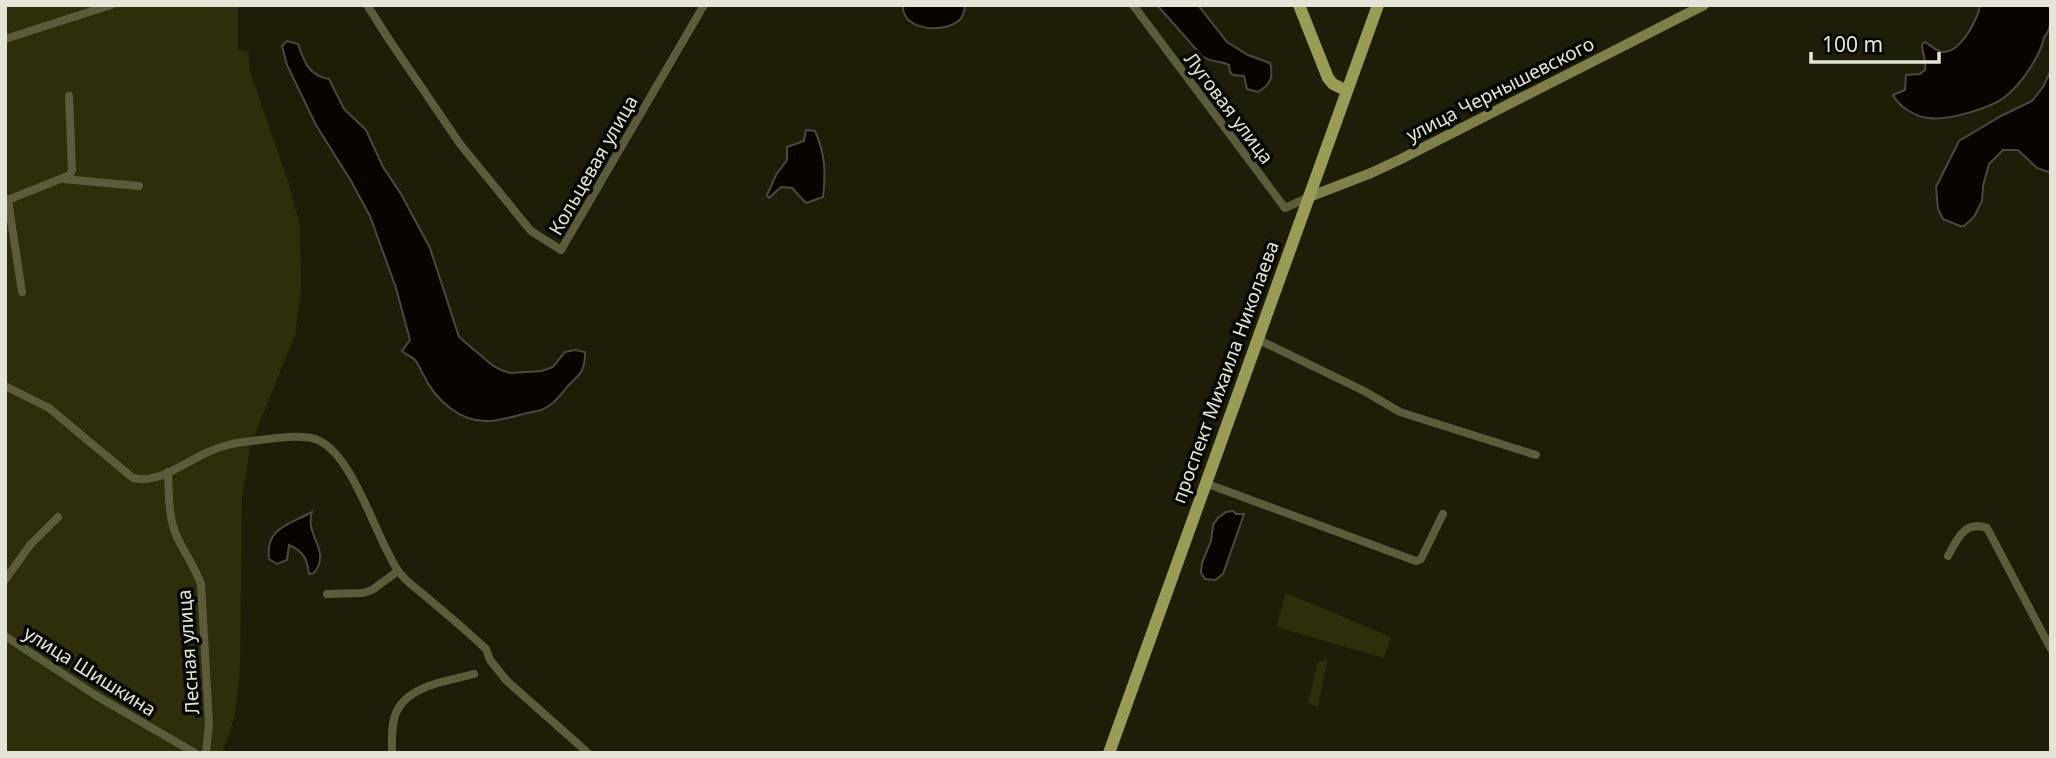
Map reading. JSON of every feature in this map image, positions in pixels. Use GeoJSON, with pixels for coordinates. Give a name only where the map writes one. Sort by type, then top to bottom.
{"type":"FeatureCollection","features":[{"type":"Feature","properties":{"kind":"main road"},"geometry":{"type":"LineString","coordinates":[[1299,5],[1328,78],[1339,89],[1347,91]]}},
{"type":"Feature","properties":{"kind":"main road","name":"проспект Михаила Николаева"},"geometry":{"type":"LineString","coordinates":[[1110,753],[1378,5]]}},
{"type":"Feature","properties":{"kind":"main road","name":"улица Чернышевского"},"geometry":{"type":"LineString","coordinates":[[1309,197],[1401,159],[1704,5]]}},
{"type":"Feature","properties":{"kind":"street"},"geometry":{"type":"LineString","coordinates":[[5,39],[111,5]]}},
{"type":"Feature","properties":{"kind":"street","name":"Кольцевая улица"},"geometry":{"type":"LineString","coordinates":[[368,5],[460,144],[531,231],[561,250],[704,5]]}},
{"type":"Feature","properties":{"kind":"street","name":"Луговая улица"},"geometry":{"type":"LineString","coordinates":[[1133,5],[1285,208],[1309,197]]}},
{"type":"Feature","properties":{"kind":"street"},"geometry":{"type":"LineString","coordinates":[[22,292],[7,200],[70,175],[69,96]]}},
{"type":"Feature","properties":{"kind":"street"},"geometry":{"type":"LineString","coordinates":[[63,179],[139,186]]}},
{"type":"Feature","properties":{"kind":"street"},"geometry":{"type":"LineString","coordinates":[[1257,339],[1401,412],[1536,455]]}},
{"type":"Feature","properties":{"kind":"street"},"geometry":{"type":"LineString","coordinates":[[5,386],[49,408],[133,478],[155,478],[220,447],[252,441],[301,437],[316,439],[326,445],[338,456],[353,481],[398,571],[477,640],[506,680],[588,753]]}},
{"type":"Feature","properties":{"kind":"street","name":"Лесная улица"},"geometry":{"type":"LineString","coordinates":[[168,472],[173,527],[201,584],[209,723],[206,753]]}},
{"type":"Feature","properties":{"kind":"street"},"geometry":{"type":"LineString","coordinates":[[1205,483],[1416,561],[1421,559],[1443,514]]}},
{"type":"Feature","properties":{"kind":"street"},"geometry":{"type":"LineString","coordinates":[[5,580],[30,545],[58,517]]}},
{"type":"Feature","properties":{"kind":"street"},"geometry":{"type":"LineString","coordinates":[[1948,555],[1957,538],[1969,527],[1987,528],[2051,649]]}},
{"type":"Feature","properties":{"kind":"street"},"geometry":{"type":"LineString","coordinates":[[327,594],[363,593],[372,590],[398,571]]}},
{"type":"Feature","properties":{"kind":"street","name":"улица Шишкина"},"geometry":{"type":"LineString","coordinates":[[5,636],[84,688],[195,753]]}},
{"type":"Feature","properties":{"kind":"street"},"geometry":{"type":"LineString","coordinates":[[392,753],[396,714],[402,703],[428,686],[474,674]]}},
{"type":"Feature","properties":{"kind":"shaded area"},"geometry":{"type":"Polygon","coordinates":[[[5,5],[238,5],[238,50],[248,51],[250,72],[288,181],[300,226],[301,290],[295,335],[251,444],[242,496],[240,666],[235,716],[222,753],[5,753],[5,5]]]}},
{"type":"Feature","properties":{"kind":"shaded area"},"geometry":{"type":"Polygon","coordinates":[[[903,5],[966,5],[962,17],[956,23],[928,28],[910,21],[903,5]]]}},
{"type":"Feature","properties":{"kind":"shaded area"},"geometry":{"type":"Polygon","coordinates":[[[1157,5],[1198,5],[1227,42],[1248,55],[1270,63],[1272,72],[1266,86],[1258,92],[1247,89],[1244,76],[1233,75],[1229,65],[1202,56],[1157,5]]]}},
{"type":"Feature","properties":{"kind":"shaded area"},"geometry":{"type":"Polygon","coordinates":[[[1980,5],[2051,5],[2048,30],[2024,77],[1999,101],[1957,116],[1928,118],[1918,116],[1903,107],[1893,95],[1905,90],[1906,75],[1920,74],[1925,70],[1922,44],[1925,42],[1939,51],[1953,49],[1971,28],[1980,5]]]}},
{"type":"Feature","properties":{"kind":"shaded area"},"geometry":{"type":"Polygon","coordinates":[[[287,41],[298,44],[308,67],[317,75],[329,79],[344,109],[366,130],[383,167],[430,248],[459,337],[492,365],[510,373],[542,371],[553,367],[565,352],[585,352],[580,373],[550,405],[539,411],[497,420],[469,418],[442,401],[428,384],[416,362],[402,351],[410,340],[396,288],[370,216],[316,125],[287,65],[282,46],[287,41]]]}},
{"type":"Feature","properties":{"kind":"shaded area"},"geometry":{"type":"Polygon","coordinates":[[[2051,70],[2051,173],[2037,168],[2018,150],[2003,150],[1989,164],[1982,201],[1974,217],[1964,226],[1943,219],[1938,209],[1936,187],[1959,141],[2032,101],[2051,70]]]}},
{"type":"Feature","properties":{"kind":"shaded area"},"geometry":{"type":"Polygon","coordinates":[[[806,130],[815,131],[821,147],[823,197],[806,203],[792,188],[781,187],[769,198],[767,195],[776,175],[787,160],[787,147],[804,141],[806,130]]]}},
{"type":"Feature","properties":{"kind":"shaded area"},"geometry":{"type":"Polygon","coordinates":[[[1233,511],[1236,514],[1244,514],[1223,574],[1215,580],[1205,579],[1201,573],[1202,563],[1211,541],[1213,525],[1226,512],[1233,511]]]}},
{"type":"Feature","properties":{"kind":"shaded area"},"geometry":{"type":"Polygon","coordinates":[[[312,512],[311,528],[320,557],[314,573],[309,574],[304,556],[289,545],[287,560],[277,564],[269,559],[271,540],[275,534],[287,524],[312,512]]]}},
{"type":"Feature","properties":{"kind":"shaded area"},"geometry":{"type":"Polygon","coordinates":[[[1286,593],[1391,637],[1384,658],[1276,627],[1286,593]]]}},
{"type":"Feature","properties":{"kind":"shaded area"},"geometry":{"type":"Polygon","coordinates":[[[1327,660],[1318,707],[1308,703],[1318,662],[1327,660]]]}}]}
